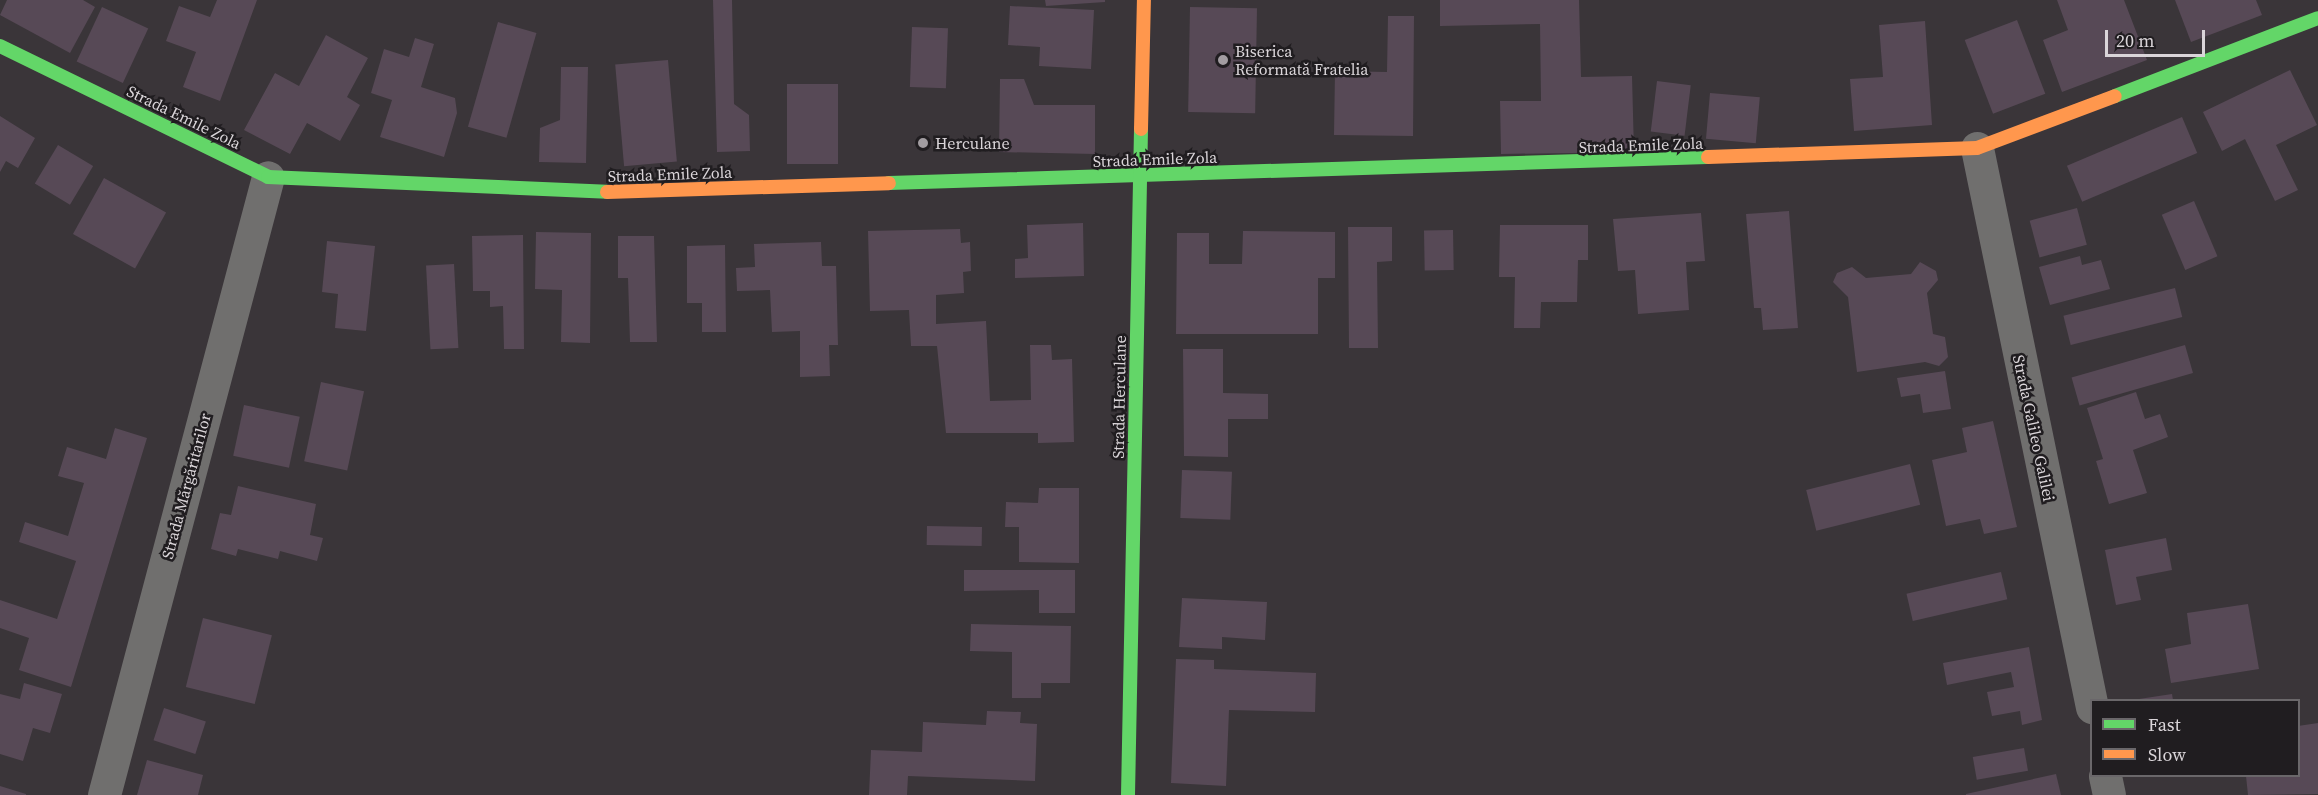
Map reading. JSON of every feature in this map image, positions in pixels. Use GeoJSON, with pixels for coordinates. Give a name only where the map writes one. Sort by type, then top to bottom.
{"type":"FeatureCollection","features":[{"type":"Feature","properties":{"kind":"main road","name":"Strada Herculane"},"geometry":{"type":"LineString","coordinates":[[1128,795],[1144,0]]}},
{"type":"Feature","properties":{"kind":"main road","name":"Strada Emile Zola"},"geometry":{"type":"LineString","coordinates":[[0,46],[268,177],[590,193],[1977,148],[2318,18]]}},
{"type":"Feature","properties":{"kind":"street","name":"Strada Galileo Galilei"},"geometry":{"type":"LineString","coordinates":[[1977,148],[2090,702]]}},
{"type":"Feature","properties":{"kind":"street","name":"Strada Mărgăritarilor"},"geometry":{"type":"LineString","coordinates":[[104,795],[268,177]]}},
{"type":"Feature","properties":{"kind":"street"},"geometry":{"type":"LineString","coordinates":[[2105,777],[2109,795]]}},
{"type":"Feature","properties":{"kind":"building"},"geometry":{"type":"Polygon","coordinates":[[[7,0],[83,0],[95,7],[70,53],[0,15],[7,0]]]}},
{"type":"Feature","properties":{"kind":"building"},"geometry":{"type":"Polygon","coordinates":[[[217,0],[257,0],[220,101],[183,87],[196,52],[166,41],[179,6],[210,17],[217,0]]]}},
{"type":"Feature","properties":{"kind":"building"},"geometry":{"type":"Polygon","coordinates":[[[713,0],[732,0],[734,104],[749,115],[750,151],[717,152],[713,0]]]}},
{"type":"Feature","properties":{"kind":"building"},"geometry":{"type":"Polygon","coordinates":[[[1045,0],[1105,0],[1105,2],[1046,6],[1045,0]]]}},
{"type":"Feature","properties":{"kind":"building"},"geometry":{"type":"Polygon","coordinates":[[[1440,0],[1579,0],[1581,77],[1632,76],[1634,152],[1501,154],[1500,101],[1541,101],[1540,24],[1440,26],[1440,0]]]}},
{"type":"Feature","properties":{"kind":"building"},"geometry":{"type":"Polygon","coordinates":[[[2057,0],[2124,0],[2147,60],[2062,92],[2043,40],[2068,30],[2057,0]]]}},
{"type":"Feature","properties":{"kind":"building"},"geometry":{"type":"Polygon","coordinates":[[[2175,0],[2256,0],[2262,15],[2191,42],[2175,0]]]}},
{"type":"Feature","properties":{"kind":"building"},"geometry":{"type":"Polygon","coordinates":[[[1010,6],[1094,10],[1091,69],[1039,66],[1040,47],[1008,45],[1010,6]]]}},
{"type":"Feature","properties":{"kind":"building"},"geometry":{"type":"Polygon","coordinates":[[[102,7],[148,29],[123,83],[77,61],[102,7]]]}},
{"type":"Feature","properties":{"kind":"building","name":"Biserica Reformată Fratelia"},"geometry":{"type":"Polygon","coordinates":[[[1190,7],[1257,8],[1255,113],[1188,112],[1190,7]]]}},
{"type":"Feature","properties":{"kind":"building"},"geometry":{"type":"Polygon","coordinates":[[[1388,16],[1414,16],[1413,136],[1334,135],[1335,71],[1387,72],[1388,16]]]}},
{"type":"Feature","properties":{"kind":"building"},"geometry":{"type":"Polygon","coordinates":[[[2017,20],[2045,94],[1993,114],[1965,40],[2017,20]]]}},
{"type":"Feature","properties":{"kind":"building"},"geometry":{"type":"Polygon","coordinates":[[[1925,21],[1932,125],[1854,131],[1850,79],[1883,77],[1879,25],[1925,21]]]}},
{"type":"Feature","properties":{"kind":"building"},"geometry":{"type":"Polygon","coordinates":[[[498,22],[536,33],[506,138],[468,127],[498,22]]]}},
{"type":"Feature","properties":{"kind":"building"},"geometry":{"type":"Polygon","coordinates":[[[912,27],[948,28],[946,88],[910,87],[912,27]]]}},
{"type":"Feature","properties":{"kind":"building"},"geometry":{"type":"Polygon","coordinates":[[[326,35],[368,58],[347,97],[360,105],[340,141],[307,123],[290,154],[244,130],[275,73],[299,86],[326,35]]]}},
{"type":"Feature","properties":{"kind":"building"},"geometry":{"type":"Polygon","coordinates":[[[415,38],[434,44],[421,87],[455,98],[457,113],[444,157],[380,137],[392,100],[371,93],[384,49],[409,57],[415,38]]]}},
{"type":"Feature","properties":{"kind":"building"},"geometry":{"type":"Polygon","coordinates":[[[668,60],[677,162],[624,166],[615,65],[668,60]]]}},
{"type":"Feature","properties":{"kind":"building"},"geometry":{"type":"Polygon","coordinates":[[[561,67],[588,67],[586,163],[539,162],[540,128],[560,120],[561,67]]]}},
{"type":"Feature","properties":{"kind":"building"},"geometry":{"type":"Polygon","coordinates":[[[2290,70],[2317,125],[2276,145],[2298,190],[2275,201],[2245,139],[2222,151],[2203,112],[2290,70]]]}},
{"type":"Feature","properties":{"kind":"building"},"geometry":{"type":"Polygon","coordinates":[[[1000,79],[1024,79],[1034,105],[1095,105],[1095,154],[999,152],[1000,79]]]}},
{"type":"Feature","properties":{"kind":"building"},"geometry":{"type":"Polygon","coordinates":[[[1657,81],[1691,85],[1685,136],[1651,132],[1657,81]]]}},
{"type":"Feature","properties":{"kind":"building"},"geometry":{"type":"Polygon","coordinates":[[[787,84],[838,84],[838,164],[787,164],[787,84]]]}},
{"type":"Feature","properties":{"kind":"building"},"geometry":{"type":"Polygon","coordinates":[[[1710,93],[1760,97],[1756,143],[1706,139],[1710,93]]]}},
{"type":"Feature","properties":{"kind":"building"},"geometry":{"type":"Polygon","coordinates":[[[0,116],[35,138],[18,168],[6,161],[0,172],[0,116]]]}},
{"type":"Feature","properties":{"kind":"building"},"geometry":{"type":"Polygon","coordinates":[[[2182,117],[2197,153],[2082,202],[2067,166],[2182,117]]]}},
{"type":"Feature","properties":{"kind":"building"},"geometry":{"type":"Polygon","coordinates":[[[58,145],[93,166],[70,205],[35,184],[58,145]]]}},
{"type":"Feature","properties":{"kind":"building"},"geometry":{"type":"Polygon","coordinates":[[[104,178],[166,212],[135,268],[73,234],[104,178]]]}},
{"type":"Feature","properties":{"kind":"building"},"geometry":{"type":"Polygon","coordinates":[[[2194,201],[2217,256],[2185,270],[2162,215],[2194,201]]]}},
{"type":"Feature","properties":{"kind":"building"},"geometry":{"type":"Polygon","coordinates":[[[2077,208],[2087,245],[2040,257],[2030,221],[2077,208]]]}},
{"type":"Feature","properties":{"kind":"building"},"geometry":{"type":"Polygon","coordinates":[[[1789,211],[1798,328],[1763,330],[1761,308],[1754,308],[1746,214],[1789,211]]]}},
{"type":"Feature","properties":{"kind":"building"},"geometry":{"type":"Polygon","coordinates":[[[1701,213],[1705,261],[1686,262],[1689,310],[1638,314],[1635,270],[1618,271],[1613,219],[1701,213]]]}},
{"type":"Feature","properties":{"kind":"building"},"geometry":{"type":"Polygon","coordinates":[[[1083,223],[1084,276],[1015,278],[1015,259],[1028,258],[1027,225],[1083,223]]]}},
{"type":"Feature","properties":{"kind":"building"},"geometry":{"type":"Polygon","coordinates":[[[1500,225],[1588,225],[1588,260],[1578,260],[1577,302],[1541,302],[1540,328],[1514,328],[1515,277],[1499,277],[1500,225]]]}},
{"type":"Feature","properties":{"kind":"building"},"geometry":{"type":"Polygon","coordinates":[[[1348,227],[1392,227],[1392,261],[1377,262],[1378,348],[1349,348],[1348,227]]]}},
{"type":"Feature","properties":{"kind":"building"},"geometry":{"type":"Polygon","coordinates":[[[960,229],[961,243],[970,242],[971,271],[963,272],[964,293],[936,295],[936,324],[986,321],[990,401],[1031,400],[1030,345],[1051,345],[1052,360],[1072,359],[1074,442],[1038,443],[1038,433],[946,433],[937,346],[911,346],[909,310],[870,311],[868,231],[960,229]]]}},
{"type":"Feature","properties":{"kind":"building"},"geometry":{"type":"Polygon","coordinates":[[[1453,230],[1454,270],[1425,271],[1424,231],[1453,230]]]}},
{"type":"Feature","properties":{"kind":"building"},"geometry":{"type":"Polygon","coordinates":[[[1243,231],[1335,232],[1335,278],[1318,278],[1318,334],[1176,334],[1177,233],[1209,233],[1209,264],[1242,264],[1243,231]]]}},
{"type":"Feature","properties":{"kind":"building"},"geometry":{"type":"Polygon","coordinates":[[[536,232],[591,233],[590,343],[561,342],[562,290],[535,289],[536,232]]]}},
{"type":"Feature","properties":{"kind":"building"},"geometry":{"type":"Polygon","coordinates":[[[523,235],[524,349],[504,349],[503,306],[490,307],[490,291],[473,291],[472,236],[523,235]]]}},
{"type":"Feature","properties":{"kind":"building"},"geometry":{"type":"Polygon","coordinates":[[[618,236],[654,236],[657,342],[630,342],[628,278],[618,278],[618,236]]]}},
{"type":"Feature","properties":{"kind":"building"},"geometry":{"type":"Polygon","coordinates":[[[327,241],[375,246],[366,331],[335,328],[338,294],[322,292],[327,241]]]}},
{"type":"Feature","properties":{"kind":"building"},"geometry":{"type":"Polygon","coordinates":[[[821,242],[822,266],[836,266],[838,345],[829,345],[830,376],[800,377],[800,331],[772,332],[770,290],[737,291],[736,268],[755,267],[754,244],[821,242]]]}},
{"type":"Feature","properties":{"kind":"building"},"geometry":{"type":"Polygon","coordinates":[[[725,245],[726,332],[702,332],[702,303],[687,303],[687,246],[725,245]]]}},
{"type":"Feature","properties":{"kind":"building"},"geometry":{"type":"Polygon","coordinates":[[[2080,256],[2082,265],[2101,260],[2110,289],[2050,305],[2039,267],[2080,256]]]}},
{"type":"Feature","properties":{"kind":"building"},"geometry":{"type":"Polygon","coordinates":[[[1920,262],[1936,271],[1938,280],[1927,293],[1933,334],[1945,337],[1948,357],[1939,366],[1925,362],[1857,372],[1848,297],[1833,282],[1837,273],[1852,267],[1866,278],[1911,274],[1920,262]]]}},
{"type":"Feature","properties":{"kind":"building"},"geometry":{"type":"Polygon","coordinates":[[[454,264],[458,348],[430,349],[426,265],[454,264]]]}},
{"type":"Feature","properties":{"kind":"building"},"geometry":{"type":"Polygon","coordinates":[[[2175,288],[2182,317],[2071,345],[2063,316],[2175,288]]]}},
{"type":"Feature","properties":{"kind":"building"},"geometry":{"type":"Polygon","coordinates":[[[2185,345],[2193,373],[2080,405],[2072,378],[2185,345]]]}},
{"type":"Feature","properties":{"kind":"building"},"geometry":{"type":"Polygon","coordinates":[[[1183,349],[1223,349],[1223,393],[1268,394],[1268,419],[1228,419],[1228,457],[1184,456],[1183,349]]]}},
{"type":"Feature","properties":{"kind":"building"},"geometry":{"type":"Polygon","coordinates":[[[1945,371],[1951,409],[1923,413],[1920,394],[1901,397],[1897,378],[1945,371]]]}},
{"type":"Feature","properties":{"kind":"building"},"geometry":{"type":"Polygon","coordinates":[[[321,382],[364,391],[347,470],[304,461],[321,382]]]}},
{"type":"Feature","properties":{"kind":"building"},"geometry":{"type":"Polygon","coordinates":[[[2136,392],[2145,419],[2160,414],[2168,437],[2133,450],[2147,493],[2109,504],[2096,461],[2103,459],[2087,408],[2136,392]]]}},
{"type":"Feature","properties":{"kind":"building"},"geometry":{"type":"Polygon","coordinates":[[[244,405],[300,417],[289,468],[233,456],[244,405]]]}},
{"type":"Feature","properties":{"kind":"building"},"geometry":{"type":"Polygon","coordinates":[[[1993,421],[2017,527],[1984,534],[1980,519],[1946,526],[1932,460],[1967,452],[1962,428],[1993,421]]]}},
{"type":"Feature","properties":{"kind":"building"},"geometry":{"type":"Polygon","coordinates":[[[115,428],[147,438],[71,687],[19,670],[29,638],[0,628],[0,600],[57,619],[76,561],[19,542],[25,522],[68,536],[84,483],[58,476],[67,447],[106,459],[115,428]]]}},
{"type":"Feature","properties":{"kind":"building"},"geometry":{"type":"Polygon","coordinates":[[[1910,464],[1920,505],[1816,531],[1806,490],[1910,464]]]}},
{"type":"Feature","properties":{"kind":"building"},"geometry":{"type":"Polygon","coordinates":[[[1182,470],[1232,472],[1230,520],[1180,518],[1182,470]]]}},
{"type":"Feature","properties":{"kind":"building"},"geometry":{"type":"Polygon","coordinates":[[[238,486],[316,504],[310,535],[323,538],[317,561],[280,551],[278,559],[238,549],[236,556],[211,549],[220,513],[231,515],[238,486]]]}},
{"type":"Feature","properties":{"kind":"building"},"geometry":{"type":"Polygon","coordinates":[[[1039,488],[1079,488],[1079,563],[1019,562],[1019,527],[1005,527],[1006,502],[1038,503],[1039,488]]]}},
{"type":"Feature","properties":{"kind":"building"},"geometry":{"type":"Polygon","coordinates":[[[927,526],[982,527],[982,546],[927,545],[927,526]]]}},
{"type":"Feature","properties":{"kind":"building"},"geometry":{"type":"Polygon","coordinates":[[[2166,538],[2172,570],[2136,577],[2141,600],[2116,605],[2105,550],[2166,538]]]}},
{"type":"Feature","properties":{"kind":"building"},"geometry":{"type":"Polygon","coordinates":[[[964,570],[1075,570],[1075,613],[1039,613],[1039,590],[964,591],[964,570]]]}},
{"type":"Feature","properties":{"kind":"building"},"geometry":{"type":"Polygon","coordinates":[[[2001,572],[2007,599],[1913,621],[1906,594],[2001,572]]]}},
{"type":"Feature","properties":{"kind":"building"},"geometry":{"type":"Polygon","coordinates":[[[1182,598],[1267,602],[1265,640],[1222,637],[1222,649],[1179,647],[1182,598]]]}},
{"type":"Feature","properties":{"kind":"building"},"geometry":{"type":"Polygon","coordinates":[[[2248,604],[2259,669],[2171,683],[2165,649],[2191,644],[2187,613],[2248,604]]]}},
{"type":"Feature","properties":{"kind":"building"},"geometry":{"type":"Polygon","coordinates":[[[203,618],[272,635],[255,704],[186,687],[203,618]]]}},
{"type":"Feature","properties":{"kind":"building"},"geometry":{"type":"Polygon","coordinates":[[[971,624],[1071,626],[1070,683],[1041,683],[1041,698],[1012,698],[1012,652],[970,651],[971,624]]]}},
{"type":"Feature","properties":{"kind":"building"},"geometry":{"type":"Polygon","coordinates":[[[2029,647],[2042,720],[2022,725],[2020,711],[1992,716],[1987,692],[2014,687],[2011,672],[1947,685],[1943,663],[2029,647]]]}},
{"type":"Feature","properties":{"kind":"building"},"geometry":{"type":"Polygon","coordinates":[[[1176,659],[1214,660],[1214,669],[1316,673],[1315,712],[1229,710],[1226,786],[1171,783],[1176,659]]]}},
{"type":"Feature","properties":{"kind":"building"},"geometry":{"type":"Polygon","coordinates":[[[24,683],[62,694],[50,733],[33,728],[23,761],[0,754],[0,694],[20,699],[24,683]]]}},
{"type":"Feature","properties":{"kind":"building"},"geometry":{"type":"Polygon","coordinates":[[[2172,694],[2173,699],[2139,699],[2172,694]]]}},
{"type":"Feature","properties":{"kind":"building"},"geometry":{"type":"Polygon","coordinates":[[[164,708],[206,722],[195,754],[153,740],[164,708]]]}},
{"type":"Feature","properties":{"kind":"building"},"geometry":{"type":"Polygon","coordinates":[[[987,711],[1021,712],[1020,723],[1037,724],[1035,781],[908,776],[907,795],[869,795],[871,750],[922,752],[923,722],[986,725],[987,711]]]}},
{"type":"Feature","properties":{"kind":"building"},"geometry":{"type":"Polygon","coordinates":[[[2318,723],[2318,794],[2248,795],[2246,777],[2300,777],[2300,726],[2318,723]]]}},
{"type":"Feature","properties":{"kind":"building"},"geometry":{"type":"Polygon","coordinates":[[[2024,748],[2028,771],[1977,780],[1973,757],[2024,748]]]}},
{"type":"Feature","properties":{"kind":"building"},"geometry":{"type":"Polygon","coordinates":[[[147,760],[203,775],[198,795],[137,795],[147,760]]]}},
{"type":"Feature","properties":{"kind":"building"},"geometry":{"type":"Polygon","coordinates":[[[2056,774],[2061,795],[1966,795],[1966,794],[2056,774]]]}},
{"type":"Feature","properties":{"kind":"building"},"geometry":{"type":"Polygon","coordinates":[[[0,786],[26,794],[26,795],[0,795],[0,786]]]}},
{"type":"Feature","properties":{"kind":"traffic: fast"},"geometry":{"type":"LineString","coordinates":[[2115,96],[2318,18]]}},
{"type":"Feature","properties":{"kind":"traffic: fast"},"geometry":{"type":"LineString","coordinates":[[0,46],[268,177],[607,192]]}},
{"type":"Feature","properties":{"kind":"traffic: fast"},"geometry":{"type":"LineString","coordinates":[[1128,795],[1141,129]]}},
{"type":"Feature","properties":{"kind":"traffic: fast"},"geometry":{"type":"LineString","coordinates":[[889,183],[1708,157]]}},
{"type":"Feature","properties":{"kind":"traffic: slow"},"geometry":{"type":"LineString","coordinates":[[1141,129],[1144,0]]}},
{"type":"Feature","properties":{"kind":"traffic: slow"},"geometry":{"type":"LineString","coordinates":[[1708,157],[1977,148],[2115,96]]}},
{"type":"Feature","properties":{"kind":"traffic: slow"},"geometry":{"type":"LineString","coordinates":[[607,192],[889,183]]}},
{"type":"Feature","properties":{"kind":"place","name":"Biserica Reformată Fratelia"},"geometry":{"type":"Point","coordinates":[1223,60]}},
{"type":"Feature","properties":{"kind":"place","name":"Herculane"},"geometry":{"type":"Point","coordinates":[923,143]}}]}
